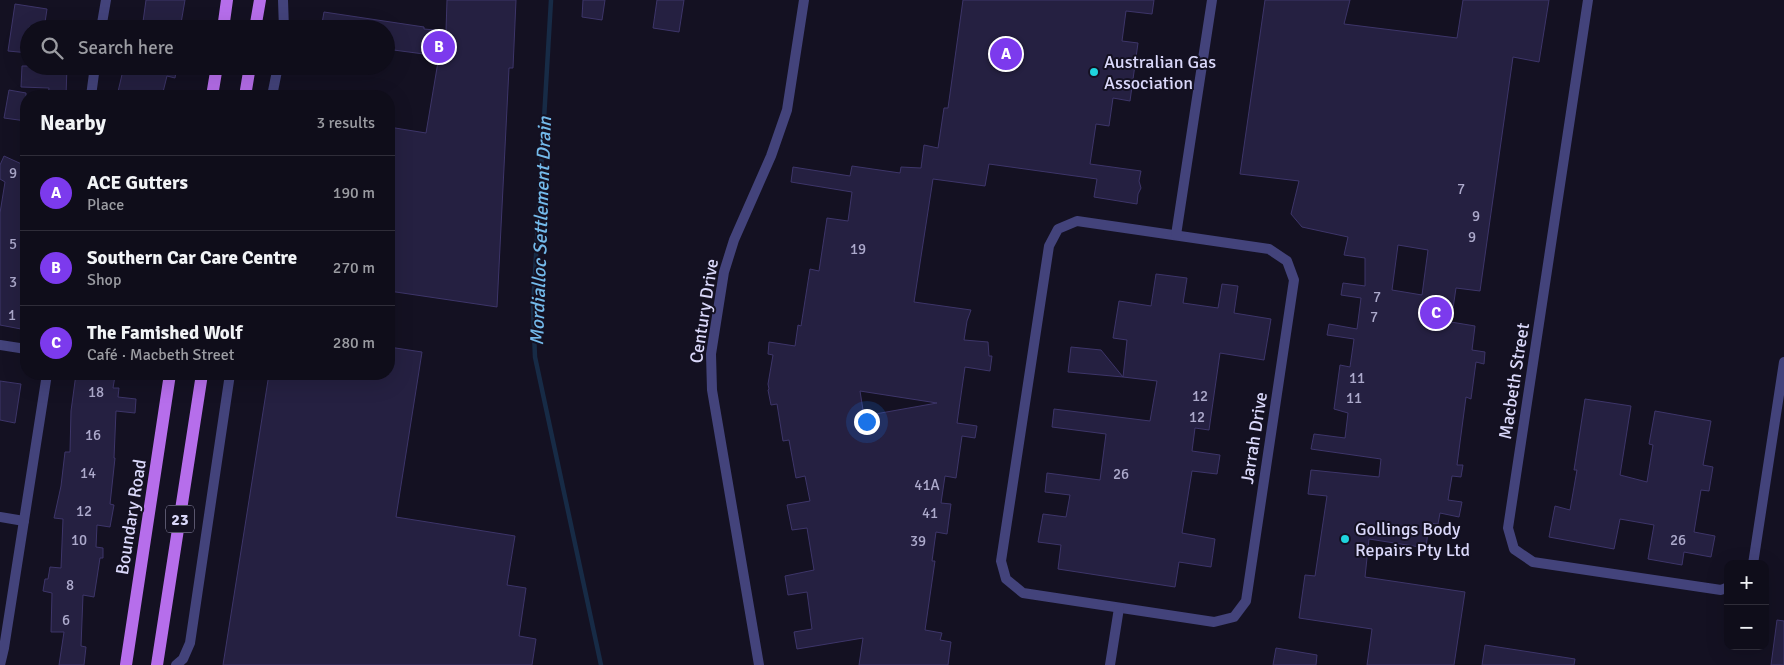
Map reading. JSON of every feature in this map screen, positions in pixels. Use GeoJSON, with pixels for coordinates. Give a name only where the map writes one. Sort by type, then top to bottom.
{"type":"FeatureCollection","features":[{"type":"Feature","properties":{"kind":"main road"},"geometry":{"type":"LineString","coordinates":[[224,20],[227,0]]}},
{"type":"Feature","properties":{"kind":"main road"},"geometry":{"type":"LineString","coordinates":[[257,20],[260,0]]}},
{"type":"Feature","properties":{"kind":"main road"},"geometry":{"type":"LineString","coordinates":[[213,90],[216,75]]}},
{"type":"Feature","properties":{"kind":"main road"},"geometry":{"type":"LineString","coordinates":[[246,90],[248,75]]}},
{"type":"Feature","properties":{"kind":"main road","name":"Boundary Road"},"geometry":{"type":"LineString","coordinates":[[126,665],[169,380]]}},
{"type":"Feature","properties":{"kind":"main road","name":"23"},"geometry":{"type":"LineString","coordinates":[[158,665],[201,380]]}},
{"type":"Feature","properties":{"kind":"street"},"geometry":{"type":"LineString","coordinates":[[103,20],[106,0]]}},
{"type":"Feature","properties":{"kind":"street"},"geometry":{"type":"LineString","coordinates":[[283,0],[284,20]]}},
{"type":"Feature","properties":{"kind":"street","name":"Century Drive"},"geometry":{"type":"LineString","coordinates":[[759,665],[712,390],[711,354],[728,257],[771,156],[787,110],[804,0]]}},
{"type":"Feature","properties":{"kind":"street"},"geometry":{"type":"LineString","coordinates":[[1176,235],[1212,0]]}},
{"type":"Feature","properties":{"kind":"street","name":"Macbeth Street"},"geometry":{"type":"LineString","coordinates":[[1588,0],[1508,528],[1514,549],[1532,562],[1724,589]]}},
{"type":"Feature","properties":{"kind":"street"},"geometry":{"type":"LineString","coordinates":[[92,90],[94,75]]}},
{"type":"Feature","properties":{"kind":"street"},"geometry":{"type":"LineString","coordinates":[[273,90],[276,75]]}},
{"type":"Feature","properties":{"kind":"street","name":"Jarrah Drive"},"geometry":{"type":"LineString","coordinates":[[1077,221],[1176,235],[1269,249],[1287,261],[1294,280],[1246,600],[1234,617],[1214,622],[1023,593],[1006,579],[1001,561],[1049,246],[1058,229],[1077,221]]}},
{"type":"Feature","properties":{"kind":"street"},"geometry":{"type":"LineString","coordinates":[[0,345],[20,348]]}},
{"type":"Feature","properties":{"kind":"street"},"geometry":{"type":"LineString","coordinates":[[1754,560],[1784,362]]}},
{"type":"Feature","properties":{"kind":"street"},"geometry":{"type":"LineString","coordinates":[[0,665],[46,380]]}},
{"type":"Feature","properties":{"kind":"street"},"geometry":{"type":"LineString","coordinates":[[176,665],[183,659],[190,644],[229,380]]}},
{"type":"Feature","properties":{"kind":"street"},"geometry":{"type":"LineString","coordinates":[[0,517],[24,521]]}},
{"type":"Feature","properties":{"kind":"street"},"geometry":{"type":"LineString","coordinates":[[1110,665],[1118,608]]}},
{"type":"Feature","properties":{"kind":"building"},"geometry":{"type":"Polygon","coordinates":[[[146,0],[185,0],[182,20],[143,20],[146,0]]]}},
{"type":"Feature","properties":{"kind":"building"},"geometry":{"type":"Polygon","coordinates":[[[447,0],[516,0],[513,68],[509,68],[497,307],[395,292],[395,128],[426,133],[439,56],[395,50],[395,23],[424,27],[424,29],[446,31],[447,0]]]}},
{"type":"Feature","properties":{"kind":"building"},"geometry":{"type":"Polygon","coordinates":[[[583,0],[605,0],[602,20],[582,17],[583,0]]]}},
{"type":"Feature","properties":{"kind":"building"},"geometry":{"type":"Polygon","coordinates":[[[657,0],[684,0],[679,32],[653,28],[657,0]]]}},
{"type":"Feature","properties":{"kind":"building"},"geometry":{"type":"Polygon","coordinates":[[[963,0],[1154,0],[1152,14],[1126,11],[1122,41],[1138,43],[1130,101],[1113,98],[1109,126],[1096,124],[1090,164],[1141,171],[1139,181],[1141,188],[1137,204],[1094,197],[1097,179],[989,164],[985,186],[933,179],[914,302],[971,310],[964,340],[988,342],[989,356],[992,356],[990,371],[965,367],[957,423],[977,426],[975,438],[962,436],[956,478],[945,476],[941,503],[951,504],[947,534],[936,532],[932,561],[935,561],[925,630],[942,633],[940,640],[951,642],[948,665],[859,665],[863,638],[797,649],[794,632],[812,629],[807,592],[788,595],[785,576],[814,570],[807,528],[792,530],[787,505],[810,501],[805,476],[796,478],[789,440],[783,441],[777,404],[771,405],[768,384],[773,355],[768,354],[769,342],[795,346],[798,325],[801,326],[810,269],[819,271],[827,218],[848,221],[852,192],[791,182],[793,167],[850,176],[852,166],[900,173],[901,167],[921,168],[924,145],[938,148],[944,108],[948,108],[963,0]],[[860,391],[864,416],[937,403],[860,391]]]}},
{"type":"Feature","properties":{"kind":"building"},"geometry":{"type":"Polygon","coordinates":[[[1265,0],[1350,0],[1344,24],[1457,38],[1463,0],[1549,0],[1539,62],[1513,57],[1480,291],[1456,288],[1451,322],[1475,326],[1472,350],[1485,352],[1484,364],[1476,362],[1471,399],[1466,397],[1457,465],[1463,465],[1461,477],[1452,476],[1448,500],[1462,502],[1459,517],[1440,513],[1438,524],[1429,523],[1426,548],[1369,539],[1365,577],[1465,592],[1454,665],[1367,665],[1372,629],[1299,618],[1305,575],[1315,576],[1327,496],[1308,494],[1311,470],[1379,477],[1381,459],[1311,449],[1314,434],[1345,438],[1348,413],[1334,409],[1340,365],[1350,367],[1354,339],[1327,335],[1329,324],[1357,329],[1361,298],[1341,295],[1343,283],[1365,286],[1365,258],[1344,255],[1348,237],[1302,227],[1291,214],[1299,181],[1240,174],[1265,0]],[[1398,245],[1392,290],[1422,295],[1428,250],[1398,245]]]}},
{"type":"Feature","properties":{"kind":"building"},"geometry":{"type":"Polygon","coordinates":[[[15,4],[47,9],[45,20],[20,20],[20,52],[8,51],[15,4]]]}},
{"type":"Feature","properties":{"kind":"building"},"geometry":{"type":"Polygon","coordinates":[[[324,12],[377,20],[323,20],[324,12]]]}},
{"type":"Feature","properties":{"kind":"building"},"geometry":{"type":"Polygon","coordinates":[[[22,75],[67,75],[66,90],[21,87],[22,75]]]}},
{"type":"Feature","properties":{"kind":"building"},"geometry":{"type":"Polygon","coordinates":[[[122,75],[176,75],[175,78],[167,76],[164,90],[118,90],[122,75]]]}},
{"type":"Feature","properties":{"kind":"building"},"geometry":{"type":"Polygon","coordinates":[[[9,90],[20,92],[20,120],[4,118],[9,90]]]}},
{"type":"Feature","properties":{"kind":"building"},"geometry":{"type":"Polygon","coordinates":[[[4,156],[20,163],[20,329],[0,325],[0,213],[5,182],[0,179],[0,165],[4,156]]]}},
{"type":"Feature","properties":{"kind":"building"},"geometry":{"type":"Polygon","coordinates":[[[1156,274],[1187,278],[1183,303],[1218,308],[1222,284],[1238,286],[1234,313],[1271,319],[1264,360],[1220,353],[1209,430],[1195,428],[1192,451],[1220,455],[1217,474],[1192,471],[1182,533],[1215,539],[1211,567],[1179,562],[1175,587],[1058,569],[1061,545],[1038,542],[1043,514],[1066,517],[1070,495],[1045,492],[1047,473],[1100,480],[1106,434],[1052,427],[1054,409],[1150,421],[1157,381],[1123,377],[1127,340],[1113,338],[1119,301],[1151,306],[1156,274]]]}},
{"type":"Feature","properties":{"kind":"building"},"geometry":{"type":"Polygon","coordinates":[[[1071,347],[1101,350],[1123,377],[1068,372],[1071,347]]]}},
{"type":"Feature","properties":{"kind":"building"},"geometry":{"type":"Polygon","coordinates":[[[395,348],[422,352],[396,517],[515,536],[507,585],[526,588],[519,636],[536,639],[532,665],[223,665],[268,380],[395,380],[395,348]]]}},
{"type":"Feature","properties":{"kind":"building"},"geometry":{"type":"Polygon","coordinates":[[[75,380],[114,380],[113,388],[119,388],[118,397],[136,399],[135,413],[116,411],[115,458],[110,504],[114,505],[110,527],[97,525],[96,547],[103,548],[103,558],[100,558],[94,597],[83,595],[81,646],[86,647],[84,665],[59,665],[64,632],[51,632],[52,593],[43,591],[50,567],[61,568],[63,519],[54,518],[61,486],[65,452],[70,452],[71,411],[75,380]]]}},
{"type":"Feature","properties":{"kind":"building"},"geometry":{"type":"Polygon","coordinates":[[[0,381],[21,384],[15,423],[0,420],[0,381]]]}},
{"type":"Feature","properties":{"kind":"building"},"geometry":{"type":"Polygon","coordinates":[[[1585,399],[1631,406],[1620,475],[1647,482],[1653,445],[1649,444],[1655,411],[1711,421],[1703,465],[1713,467],[1709,491],[1701,490],[1694,532],[1715,536],[1711,557],[1684,552],[1682,565],[1648,559],[1654,525],[1620,519],[1614,549],[1549,537],[1555,506],[1570,510],[1577,470],[1574,470],[1585,399]]]}},
{"type":"Feature","properties":{"kind":"building"},"geometry":{"type":"Polygon","coordinates":[[[1777,620],[1784,621],[1784,665],[1771,665],[1777,620]]]}},
{"type":"Feature","properties":{"kind":"building"},"geometry":{"type":"Polygon","coordinates":[[[1485,645],[1575,659],[1574,665],[1482,665],[1485,645]]]}},
{"type":"Feature","properties":{"kind":"building"},"geometry":{"type":"Polygon","coordinates":[[[1276,648],[1317,655],[1316,665],[1273,665],[1276,648]]]}},
{"type":"Feature","properties":{"kind":"waterway","name":"Mordialloc Settlement Drain"},"geometry":{"type":"LineString","coordinates":[[551,0],[533,307],[535,357],[601,665]]}},
{"type":"Feature","properties":{"kind":"place","name":"Southern Car Care Centre"},"geometry":{"type":"Point","coordinates":[439,47]}},
{"type":"Feature","properties":{"kind":"place","name":"ACE Gutters"},"geometry":{"type":"Point","coordinates":[1006,54]}},
{"type":"Feature","properties":{"kind":"place","name":"Australian Gas Association"},"geometry":{"type":"Point","coordinates":[1094,72]}},
{"type":"Feature","properties":{"kind":"place","name":"The Famished Wolf"},"geometry":{"type":"Point","coordinates":[1436,313]}},
{"type":"Feature","properties":{"kind":"place","name":"Gollings Body Repairs Pty Ltd"},"geometry":{"type":"Point","coordinates":[1345,539]}}]}
